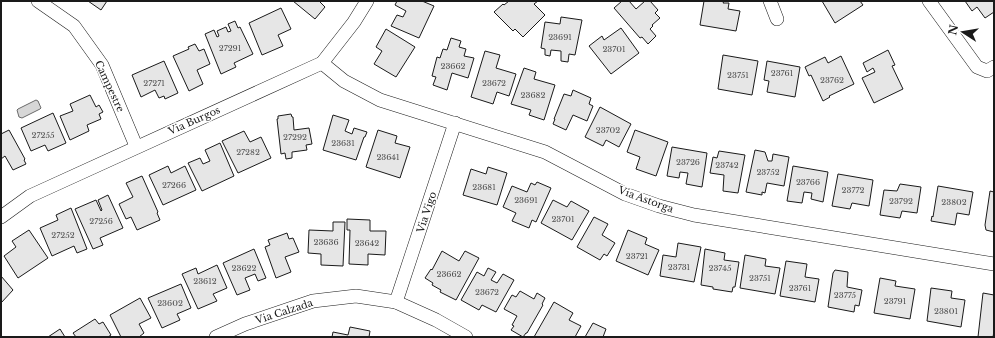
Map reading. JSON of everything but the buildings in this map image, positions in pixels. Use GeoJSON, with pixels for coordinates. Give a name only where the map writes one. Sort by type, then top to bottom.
{"type":"FeatureCollection","features":[{"type":"Feature","properties":{"kind":"street","name":"Campestre"},"geometry":{"type":"LineString","coordinates":[[38,1],[74,26],[102,65],[136,146]]}},
{"type":"Feature","properties":{"kind":"street","name":"Via Burgos"},"geometry":{"type":"LineString","coordinates":[[1,217],[30,196],[136,146],[322,63],[354,22],[367,1]]}},
{"type":"Feature","properties":{"kind":"street"},"geometry":{"type":"LineString","coordinates":[[770,1],[777,19]]}},
{"type":"Feature","properties":{"kind":"street"},"geometry":{"type":"LineString","coordinates":[[929,1],[977,67],[987,71],[994,67]]}},
{"type":"Feature","properties":{"kind":"street","name":"Via Astorga"},"geometry":{"type":"LineString","coordinates":[[322,63],[344,81],[380,100],[545,152],[625,194],[659,206],[694,215],[994,264]]}},
{"type":"Feature","properties":{"kind":"street","name":"Via Vigo"},"geometry":{"type":"LineString","coordinates":[[396,302],[455,123]]}},
{"type":"Feature","properties":{"kind":"street","name":"Via Calzada"},"geometry":{"type":"LineString","coordinates":[[216,337],[245,324],[313,301],[356,296],[396,302],[436,320],[466,337]]}},
{"type":"Feature","properties":{"kind":"shaded area"},"geometry":{"type":"Polygon","coordinates":[[[36,100],[38,101],[41,108],[40,109],[22,118],[19,117],[18,109],[36,100]]]}}]}
